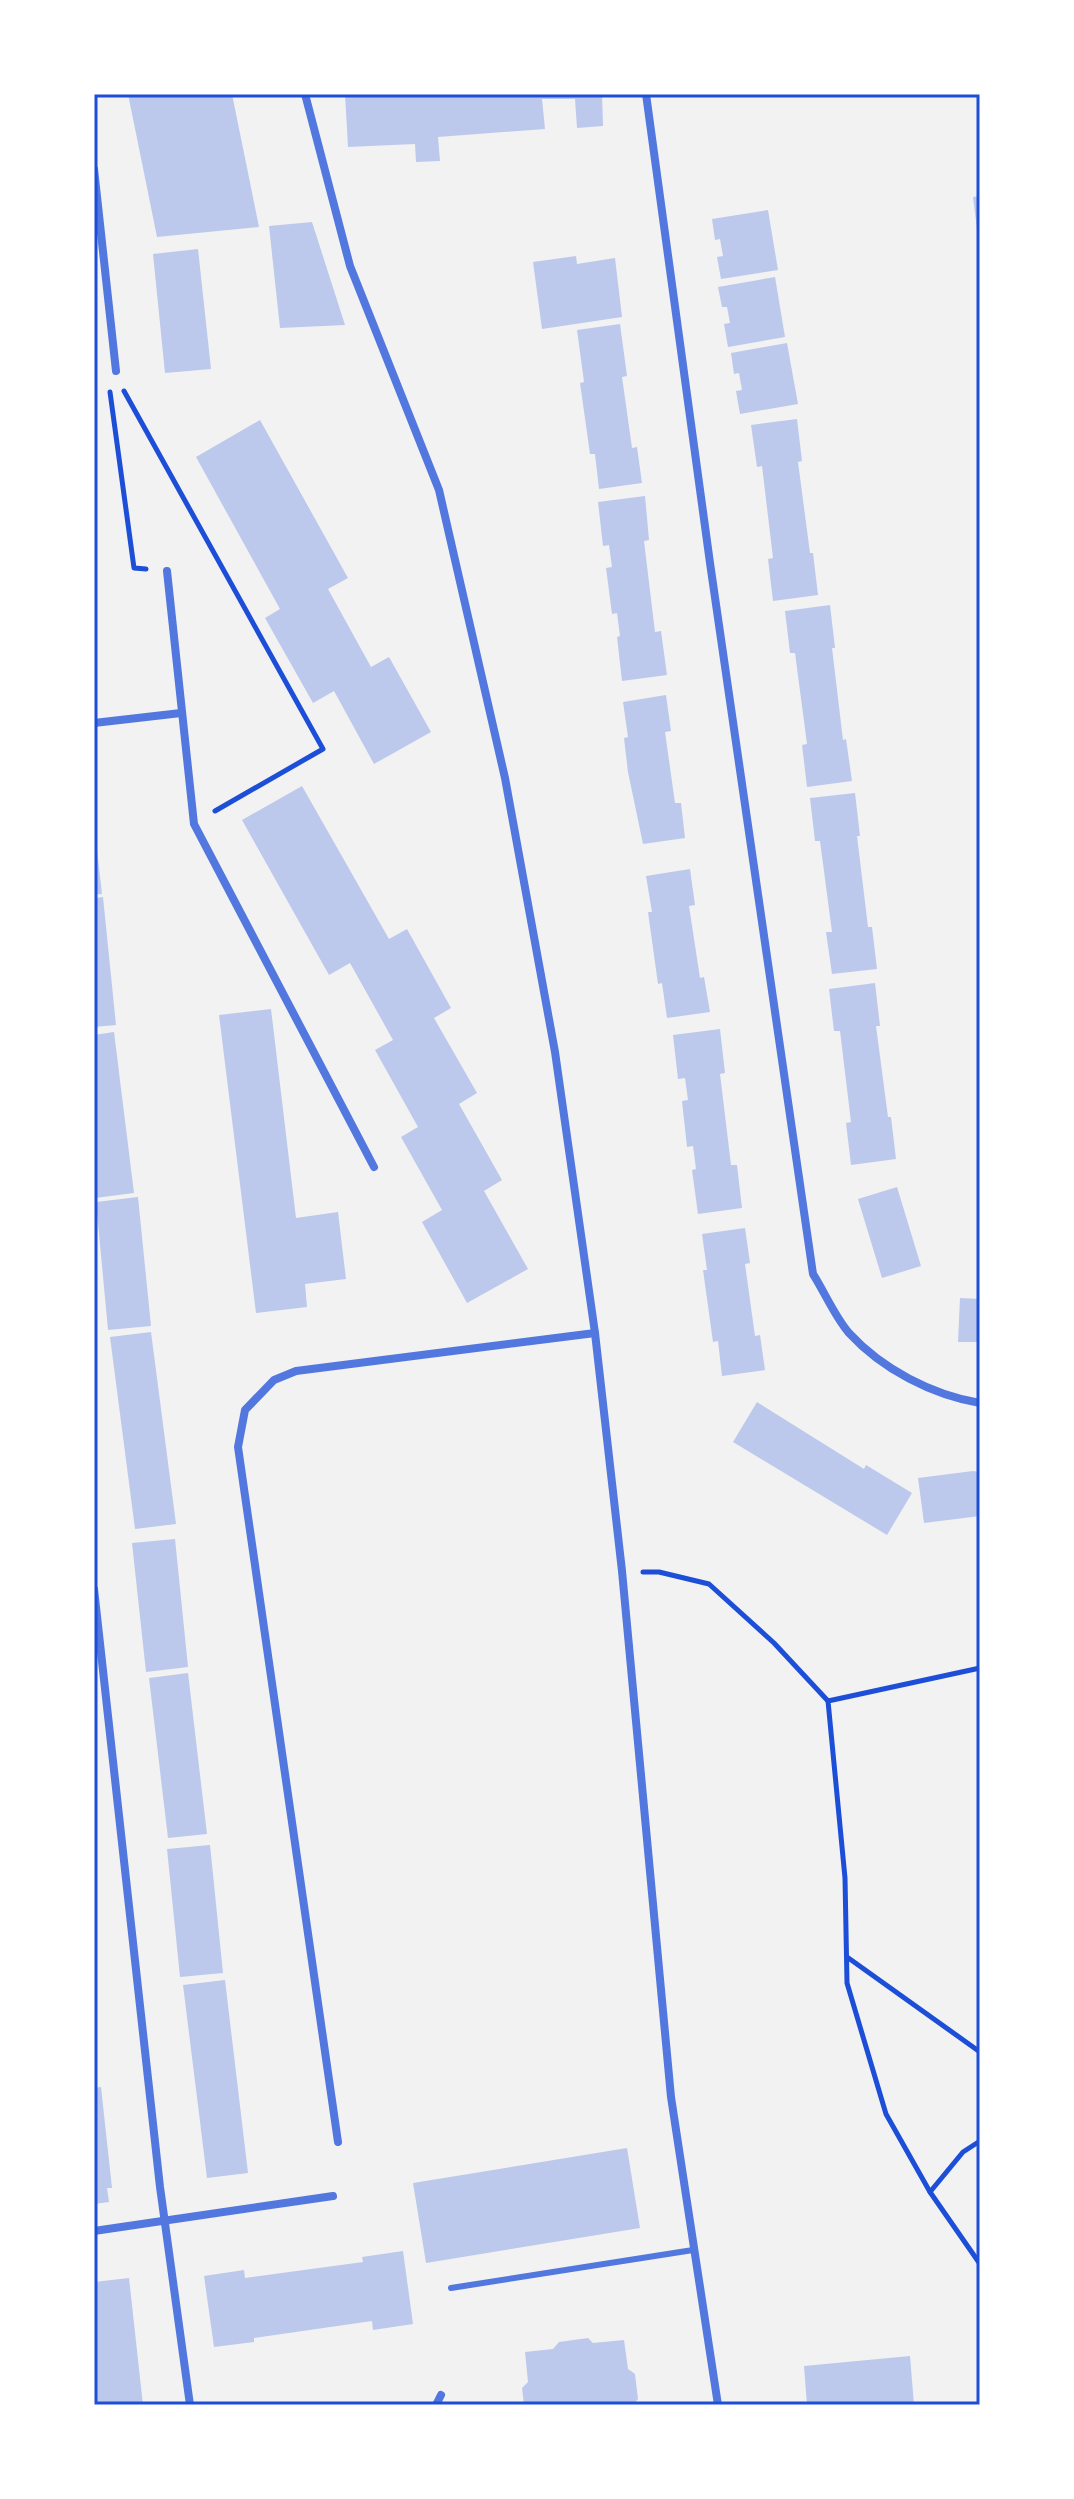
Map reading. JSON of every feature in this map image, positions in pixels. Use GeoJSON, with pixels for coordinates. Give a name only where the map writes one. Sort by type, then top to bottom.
{"type":"FeatureCollection","features":[{"type":"Feature","properties":{"kind":"street"},"geometry":{"type":"LineString","coordinates":[[305,94],[350,266],[439,490],[505,778],[555,1052],[595,1333],[622,1571],[671,2097],[718,2405]]}},
{"type":"Feature","properties":{"kind":"street"},"geometry":{"type":"LineString","coordinates":[[646,94],[813,1274],[848,1332],[890,1369],[957,1399],[980,1403]]}},
{"type":"Feature","properties":{"kind":"street"},"geometry":{"type":"LineString","coordinates":[[94,169],[116,371]]}},
{"type":"Feature","properties":{"kind":"street"},"geometry":{"type":"LineString","coordinates":[[167,571],[194,824],[374,1167]]}},
{"type":"Feature","properties":{"kind":"street"},"geometry":{"type":"LineString","coordinates":[[94,723],[181,713]]}},
{"type":"Feature","properties":{"kind":"street"},"geometry":{"type":"LineString","coordinates":[[338,2142],[238,1447],[245,1410],[274,1380],[296,1371],[595,1333]]}},
{"type":"Feature","properties":{"kind":"street"},"geometry":{"type":"LineString","coordinates":[[94,1589],[165,2220],[190,2405]]}},
{"type":"Feature","properties":{"kind":"street"},"geometry":{"type":"LineString","coordinates":[[94,2231],[333,2196]]}},
{"type":"Feature","properties":{"kind":"street"},"geometry":{"type":"LineString","coordinates":[[436,2405],[441,2395]]}},
{"type":"Feature","properties":{"kind":"lane"},"geometry":{"type":"LineString","coordinates":[[451,2288],[693,2250]]}},
{"type":"Feature","properties":{"kind":"path"},"geometry":{"type":"LineString","coordinates":[[116,371],[108,373],[134,568],[167,571]]}},
{"type":"Feature","properties":{"kind":"path"},"geometry":{"type":"LineString","coordinates":[[123,390],[323,749],[194,824]]}},
{"type":"Feature","properties":{"kind":"path"},"geometry":{"type":"LineString","coordinates":[[622,1571],[659,1572],[709,1584],[774,1643],[828,1701],[845,1878],[847,1983],[886,2114],[930,2192],[980,2264]]}},
{"type":"Feature","properties":{"kind":"path"},"geometry":{"type":"LineString","coordinates":[[828,1701],[980,1668]]}},
{"type":"Feature","properties":{"kind":"path"},"geometry":{"type":"LineString","coordinates":[[846,1957],[980,2052]]}},
{"type":"Feature","properties":{"kind":"path"},"geometry":{"type":"LineString","coordinates":[[930,2192],[963,2152],[980,2141]]}},
{"type":"Feature","properties":{"kind":"building"},"geometry":{"type":"Polygon","coordinates":[[[128,94],[232,94],[259,227],[157,237],[128,94]]]}},
{"type":"Feature","properties":{"kind":"building"},"geometry":{"type":"Polygon","coordinates":[[[345,94],[602,94],[603,126],[577,128],[575,99],[542,99],[545,129],[438,137],[440,161],[416,162],[415,144],[348,147],[345,94]]]}},
{"type":"Feature","properties":{"kind":"building"},"geometry":{"type":"Polygon","coordinates":[[[980,196],[980,228],[977,229],[973,197],[980,196]]]}},
{"type":"Feature","properties":{"kind":"building"},"geometry":{"type":"Polygon","coordinates":[[[768,210],[778,270],[721,279],[717,257],[723,256],[720,239],[715,240],[712,219],[768,210]]]}},
{"type":"Feature","properties":{"kind":"building"},"geometry":{"type":"Polygon","coordinates":[[[312,222],[345,325],[280,328],[269,226],[312,222]]]}},
{"type":"Feature","properties":{"kind":"building"},"geometry":{"type":"Polygon","coordinates":[[[198,249],[211,369],[165,373],[153,254],[198,249]]]}},
{"type":"Feature","properties":{"kind":"building"},"geometry":{"type":"Polygon","coordinates":[[[576,256],[577,264],[615,258],[622,317],[542,329],[533,262],[576,256]]]}},
{"type":"Feature","properties":{"kind":"building"},"geometry":{"type":"Polygon","coordinates":[[[775,277],[785,337],[728,347],[724,324],[730,323],[727,307],[722,307],[718,287],[775,277]]]}},
{"type":"Feature","properties":{"kind":"building"},"geometry":{"type":"Polygon","coordinates":[[[620,324],[627,376],[622,377],[632,448],[637,447],[642,483],[599,489],[595,454],[590,454],[580,383],[584,382],[577,330],[620,324]]]}},
{"type":"Feature","properties":{"kind":"building"},"geometry":{"type":"Polygon","coordinates":[[[787,343],[798,404],[740,414],[736,391],[742,390],[739,373],[734,374],[731,353],[787,343]]]}},
{"type":"Feature","properties":{"kind":"building"},"geometry":{"type":"Polygon","coordinates":[[[797,419],[802,461],[798,462],[818,595],[773,601],[768,559],[773,558],[762,466],[757,467],[751,425],[797,419]]]}},
{"type":"Feature","properties":{"kind":"building"},"geometry":{"type":"Polygon","coordinates":[[[260,420],[348,578],[328,589],[371,667],[389,657],[431,732],[374,764],[334,691],[313,703],[265,618],[280,609],[196,457],[260,420]]]}},
{"type":"Feature","properties":{"kind":"building"},"geometry":{"type":"Polygon","coordinates":[[[645,496],[649,540],[644,541],[655,632],[661,631],[667,675],[622,681],[617,613],[612,614],[606,568],[612,567],[609,545],[603,546],[598,502],[645,496]]]}},
{"type":"Feature","properties":{"kind":"building"},"geometry":{"type":"Polygon","coordinates":[[[830,605],[843,740],[846,739],[852,781],[807,787],[802,745],[807,744],[795,653],[790,653],[785,611],[830,605]]]}},
{"type":"Feature","properties":{"kind":"building"},"geometry":{"type":"Polygon","coordinates":[[[666,695],[671,731],[665,732],[675,803],[681,803],[685,838],[643,844],[628,772],[624,738],[628,737],[623,702],[666,695]]]}},
{"type":"Feature","properties":{"kind":"building"},"geometry":{"type":"Polygon","coordinates":[[[302,786],[389,939],[407,929],[451,1008],[434,1018],[477,1093],[459,1104],[502,1180],[484,1191],[528,1269],[467,1303],[422,1222],[442,1210],[401,1137],[418,1127],[375,1050],[393,1040],[350,963],[329,975],[242,820],[302,786]]]}},
{"type":"Feature","properties":{"kind":"building"},"geometry":{"type":"Polygon","coordinates":[[[855,793],[868,927],[872,927],[877,969],[832,974],[826,932],[832,932],[820,841],[815,841],[810,798],[855,793]]]}},
{"type":"Feature","properties":{"kind":"building"},"geometry":{"type":"Polygon","coordinates":[[[94,841],[102,894],[94,895],[94,841]]]}},
{"type":"Feature","properties":{"kind":"building"},"geometry":{"type":"Polygon","coordinates":[[[690,869],[695,905],[689,906],[700,978],[704,977],[710,1012],[667,1018],[662,983],[658,984],[646,876],[690,869]]]}},
{"type":"Feature","properties":{"kind":"building"},"geometry":{"type":"Polygon","coordinates":[[[103,897],[116,1025],[94,1027],[94,898],[103,897]]]}},
{"type":"Feature","properties":{"kind":"building"},"geometry":{"type":"Polygon","coordinates":[[[875,983],[880,1026],[876,1026],[896,1159],[851,1165],[846,1123],[851,1122],[840,1031],[834,1031],[829,989],[875,983]]]}},
{"type":"Feature","properties":{"kind":"building"},"geometry":{"type":"Polygon","coordinates":[[[271,1009],[296,1218],[338,1212],[346,1279],[305,1284],[307,1307],[256,1313],[219,1015],[271,1009]]]}},
{"type":"Feature","properties":{"kind":"building"},"geometry":{"type":"Polygon","coordinates":[[[720,1029],[725,1073],[720,1074],[731,1165],[737,1165],[742,1208],[698,1214],[692,1170],[696,1169],[693,1146],[687,1147],[682,1101],[688,1100],[685,1078],[678,1079],[673,1035],[720,1029]]]}},
{"type":"Feature","properties":{"kind":"building"},"geometry":{"type":"Polygon","coordinates":[[[114,1032],[134,1193],[95,1198],[94,1035],[114,1032]]]}},
{"type":"Feature","properties":{"kind":"building"},"geometry":{"type":"Polygon","coordinates":[[[897,1187],[921,1266],[882,1278],[858,1199],[897,1187]]]}},
{"type":"Feature","properties":{"kind":"building"},"geometry":{"type":"Polygon","coordinates":[[[138,1197],[151,1326],[108,1330],[96,1202],[138,1197]]]}},
{"type":"Feature","properties":{"kind":"building"},"geometry":{"type":"Polygon","coordinates":[[[745,1228],[750,1263],[745,1264],[755,1336],[760,1335],[765,1370],[722,1376],[718,1341],[713,1342],[703,1270],[707,1270],[702,1234],[745,1228]]]}},
{"type":"Feature","properties":{"kind":"building"},"geometry":{"type":"Polygon","coordinates":[[[960,1298],[980,1299],[980,1342],[958,1342],[960,1298]]]}},
{"type":"Feature","properties":{"kind":"building"},"geometry":{"type":"Polygon","coordinates":[[[151,1332],[176,1524],[135,1529],[110,1337],[151,1332]]]}},
{"type":"Feature","properties":{"kind":"building"},"geometry":{"type":"Polygon","coordinates":[[[757,1402],[864,1469],[866,1465],[912,1493],[887,1535],[733,1442],[757,1402]]]}},
{"type":"Feature","properties":{"kind":"building"},"geometry":{"type":"Polygon","coordinates":[[[980,1472],[980,1516],[924,1523],[918,1478],[980,1472]]]}},
{"type":"Feature","properties":{"kind":"building"},"geometry":{"type":"Polygon","coordinates":[[[175,1539],[188,1667],[146,1672],[132,1543],[175,1539]]]}},
{"type":"Feature","properties":{"kind":"building"},"geometry":{"type":"Polygon","coordinates":[[[188,1673],[207,1834],[168,1838],[149,1678],[188,1673]]]}},
{"type":"Feature","properties":{"kind":"building"},"geometry":{"type":"Polygon","coordinates":[[[210,1845],[223,1973],[180,1977],[167,1849],[210,1845]]]}},
{"type":"Feature","properties":{"kind":"building"},"geometry":{"type":"Polygon","coordinates":[[[225,1980],[248,2173],[207,2178],[183,1985],[225,1980]]]}},
{"type":"Feature","properties":{"kind":"building"},"geometry":{"type":"Polygon","coordinates":[[[101,2087],[112,2188],[107,2188],[109,2202],[94,2204],[94,2088],[101,2087]]]}},
{"type":"Feature","properties":{"kind":"building"},"geometry":{"type":"Polygon","coordinates":[[[627,2148],[640,2228],[426,2263],[413,2183],[627,2148]]]}},
{"type":"Feature","properties":{"kind":"building"},"geometry":{"type":"Polygon","coordinates":[[[403,2251],[413,2324],[373,2330],[372,2321],[214,2347],[204,2276],[244,2270],[245,2278],[363,2262],[362,2257],[403,2251]]]}},
{"type":"Feature","properties":{"kind":"building"},"geometry":{"type":"Polygon","coordinates":[[[129,2278],[143,2405],[94,2405],[94,2282],[129,2278]]]}},
{"type":"Feature","properties":{"kind":"building"},"geometry":{"type":"Polygon","coordinates":[[[588,2338],[593,2343],[624,2340],[628,2369],[635,2374],[638,2399],[633,2405],[524,2405],[522,2388],[528,2382],[525,2352],[553,2349],[559,2342],[588,2338]]]}},
{"type":"Feature","properties":{"kind":"building"},"geometry":{"type":"Polygon","coordinates":[[[910,2356],[914,2405],[807,2405],[804,2366],[910,2356]]]}}]}
